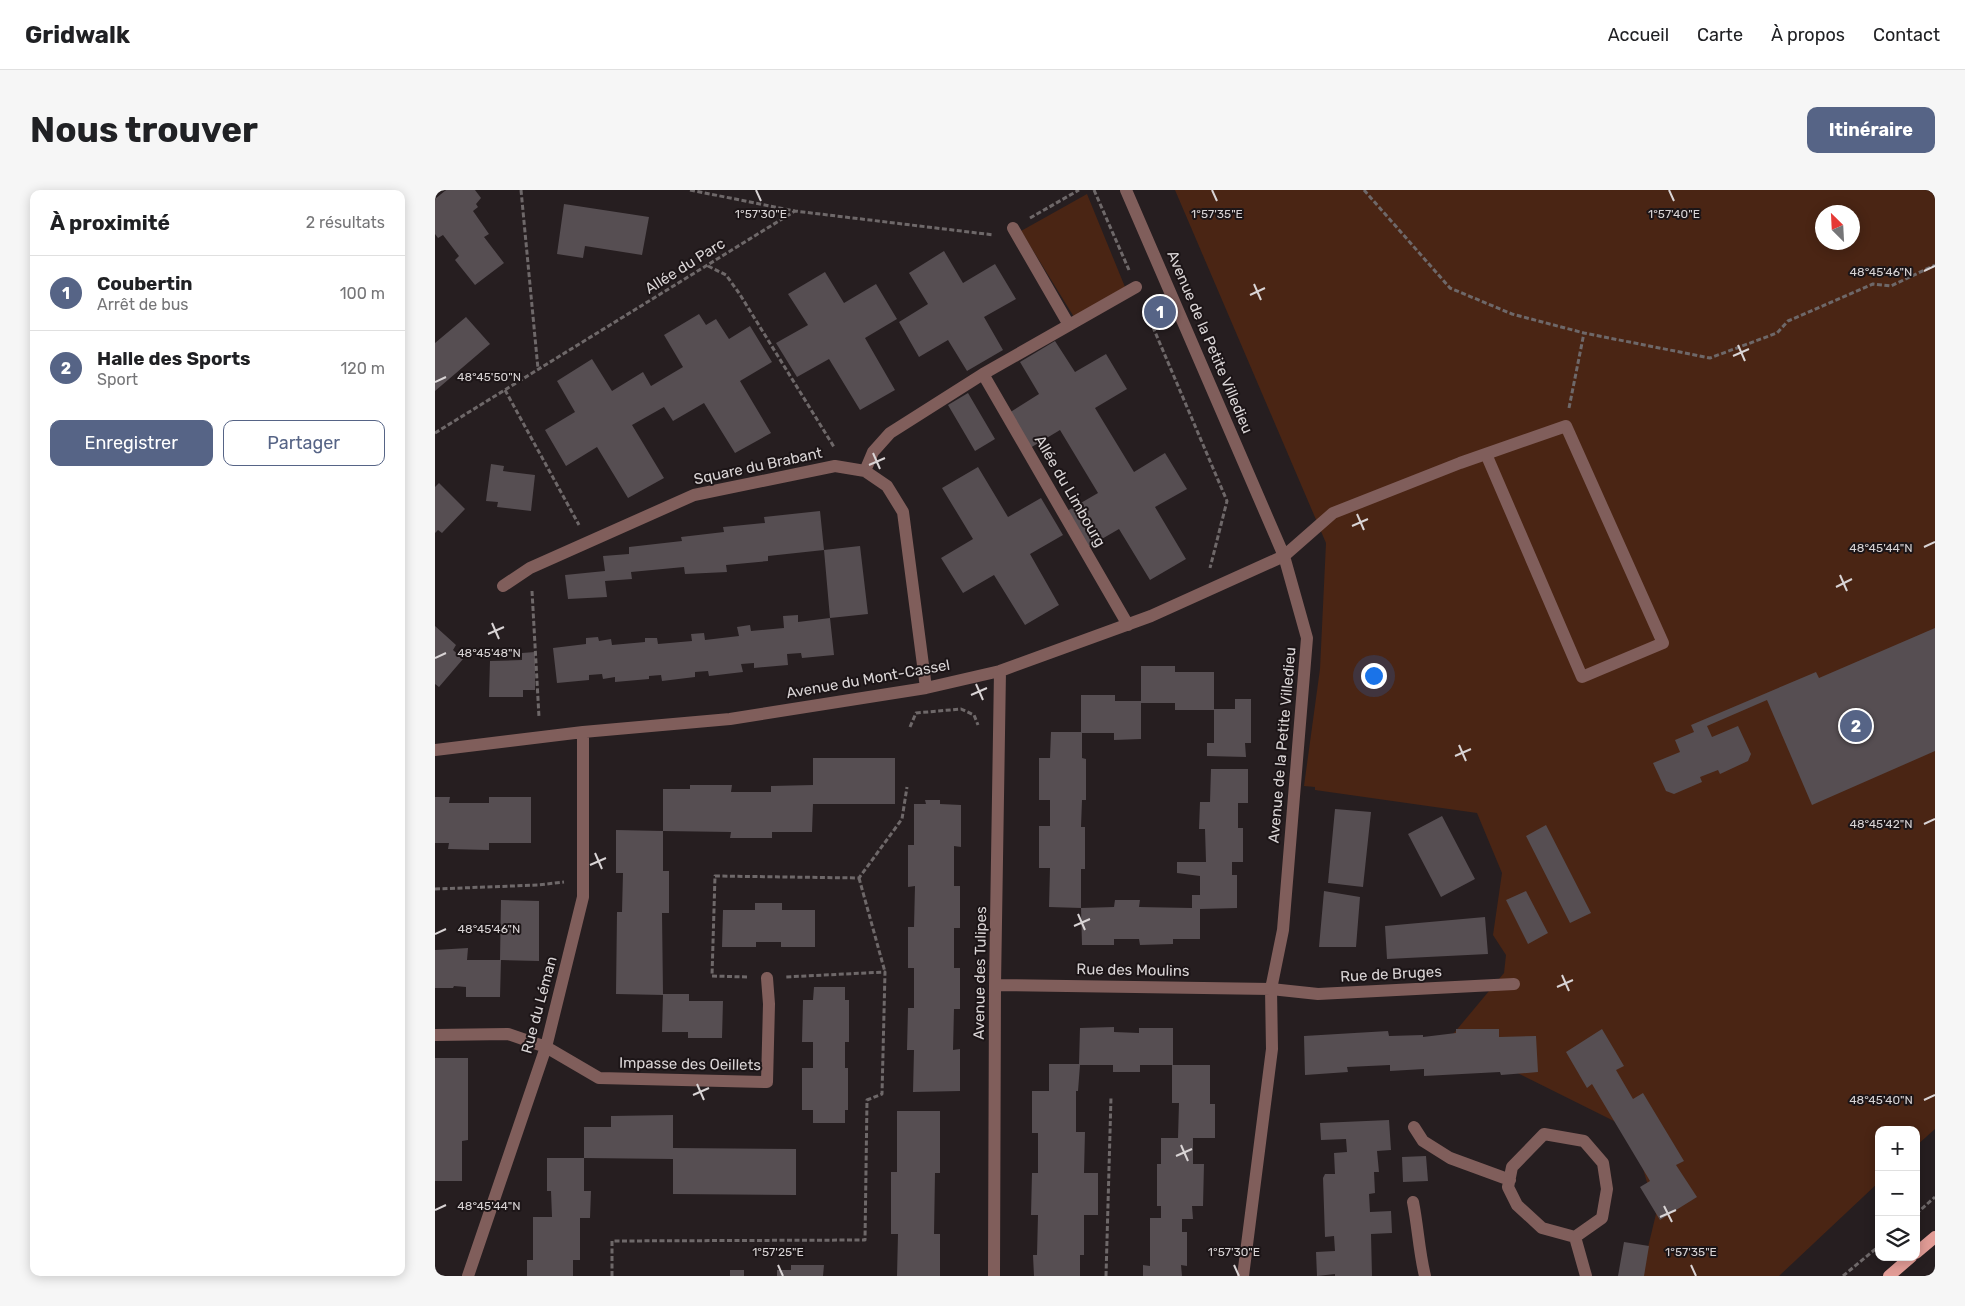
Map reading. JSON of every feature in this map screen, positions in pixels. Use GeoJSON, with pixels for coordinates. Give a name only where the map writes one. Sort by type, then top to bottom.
{"type":"FeatureCollection","features":[{"type":"Feature","properties":{"kind":"main road"},"geometry":{"type":"LineString","coordinates":[[1920,1250],[1935,1237]]}},
{"type":"Feature","properties":{"kind":"main road"},"geometry":{"type":"LineString","coordinates":[[1889,1276],[1906,1261]]}},
{"type":"Feature","properties":{"kind":"street","name":"Avenue de la Petite Villedieu"},"geometry":{"type":"LineString","coordinates":[[1126,190],[1284,556],[1307,638],[1283,930],[1271,989],[1272,1049],[1243,1276]]}},
{"type":"Feature","properties":{"kind":"street"},"geometry":{"type":"LineString","coordinates":[[1013,228],[1069,325]]}},
{"type":"Feature","properties":{"kind":"street"},"geometry":{"type":"LineString","coordinates":[[865,471],[873,452],[890,433],[983,374],[1136,287]]}},
{"type":"Feature","properties":{"kind":"street","name":"Allée du Limbourg"},"geometry":{"type":"LineString","coordinates":[[983,374],[1127,625]]}},
{"type":"Feature","properties":{"kind":"street"},"geometry":{"type":"LineString","coordinates":[[1486,454],[1582,677],[1663,643],[1565,426]]}},
{"type":"Feature","properties":{"kind":"street","name":"Avenue du Mont-Cassel"},"geometry":{"type":"LineString","coordinates":[[435,750],[583,732],[730,719],[926,688],[1000,671],[1127,625],[1284,556],[1333,513],[1486,454],[1565,426]]}},
{"type":"Feature","properties":{"kind":"street","name":"Square du Brabant"},"geometry":{"type":"LineString","coordinates":[[503,586],[530,568],[694,495],[835,466],[865,471],[887,486],[903,512],[926,688]]}},
{"type":"Feature","properties":{"kind":"street","name":"Avenue des Tulipes"},"geometry":{"type":"LineString","coordinates":[[994,1276],[995,985],[1000,671]]}},
{"type":"Feature","properties":{"kind":"street","name":"Rue du Léman"},"geometry":{"type":"LineString","coordinates":[[469,1276],[546,1047],[583,897],[585,880],[583,732]]}},
{"type":"Feature","properties":{"kind":"street","name":"Impasse des Oeillets"},"geometry":{"type":"LineString","coordinates":[[546,1047],[599,1078],[767,1082],[769,1004],[767,978]]}},
{"type":"Feature","properties":{"kind":"street","name":"Rue de Bruges"},"geometry":{"type":"LineString","coordinates":[[1271,989],[1318,994],[1514,984]]}},
{"type":"Feature","properties":{"kind":"street","name":"Rue des Moulins"},"geometry":{"type":"LineString","coordinates":[[995,985],[1271,989]]}},
{"type":"Feature","properties":{"kind":"street"},"geometry":{"type":"LineString","coordinates":[[435,1035],[509,1034],[546,1047]]}},
{"type":"Feature","properties":{"kind":"street"},"geometry":{"type":"LineString","coordinates":[[1414,1127],[1423,1141],[1442,1154],[1510,1180]]}},
{"type":"Feature","properties":{"kind":"street"},"geometry":{"type":"LineString","coordinates":[[1544,1134],[1583,1141],[1603,1163],[1607,1189],[1602,1218],[1575,1237],[1542,1228],[1517,1205],[1508,1187],[1511,1166],[1544,1134]]}},
{"type":"Feature","properties":{"kind":"street"},"geometry":{"type":"LineString","coordinates":[[1413,1202],[1418,1226],[1420,1255],[1425,1276]]}},
{"type":"Feature","properties":{"kind":"street"},"geometry":{"type":"LineString","coordinates":[[1575,1237],[1586,1276]]}},
{"type":"Feature","properties":{"kind":"path"},"geometry":{"type":"LineString","coordinates":[[521,190],[538,370]]}},
{"type":"Feature","properties":{"kind":"path"},"geometry":{"type":"LineString","coordinates":[[690,190],[795,211],[999,236],[1079,190]]}},
{"type":"Feature","properties":{"kind":"path"},"geometry":{"type":"LineString","coordinates":[[1094,190],[1227,501],[1203,593]]}},
{"type":"Feature","properties":{"kind":"path"},"geometry":{"type":"LineString","coordinates":[[1364,190],[1449,288],[1512,314],[1584,333],[1710,358],[1777,332],[1788,321],[1873,284],[1891,286],[1935,265]]}},
{"type":"Feature","properties":{"kind":"path","name":"Allée du Parc"},"geometry":{"type":"LineString","coordinates":[[435,433],[795,211]]}},
{"type":"Feature","properties":{"kind":"path"},"geometry":{"type":"LineString","coordinates":[[707,266],[726,275],[739,293],[834,447],[835,466]]}},
{"type":"Feature","properties":{"kind":"path"},"geometry":{"type":"LineString","coordinates":[[1565,426],[1584,333]]}},
{"type":"Feature","properties":{"kind":"path"},"geometry":{"type":"LineString","coordinates":[[505,390],[589,543]]}},
{"type":"Feature","properties":{"kind":"path"},"geometry":{"type":"LineString","coordinates":[[530,568],[540,738]]}},
{"type":"Feature","properties":{"kind":"path"},"geometry":{"type":"LineString","coordinates":[[910,727],[916,713],[961,709],[974,715],[979,725],[999,723]]}},
{"type":"Feature","properties":{"kind":"path"},"geometry":{"type":"LineString","coordinates":[[859,878],[902,819],[907,787]]}},
{"type":"Feature","properties":{"kind":"path"},"geometry":{"type":"LineString","coordinates":[[859,878],[715,876],[712,976],[767,978],[885,972]]}},
{"type":"Feature","properties":{"kind":"path"},"geometry":{"type":"LineString","coordinates":[[612,1276],[612,1241],[865,1240],[867,1100],[882,1094],[885,972],[859,878]]}},
{"type":"Feature","properties":{"kind":"path"},"geometry":{"type":"LineString","coordinates":[[435,889],[538,885],[585,880]]}},
{"type":"Feature","properties":{"kind":"path"},"geometry":{"type":"LineString","coordinates":[[1105,1276],[1111,1097]]}},
{"type":"Feature","properties":{"kind":"path"},"geometry":{"type":"LineString","coordinates":[[1920,1210],[1935,1197]]}},
{"type":"Feature","properties":{"kind":"path"},"geometry":{"type":"LineString","coordinates":[[1843,1276],[1875,1249]]}},
{"type":"Feature","properties":{"kind":"shaded area"},"geometry":{"type":"Polygon","coordinates":[[[1175,190],[1935,190],[1935,1129],[1920,1142],[1920,1126],[1875,1126],[1875,1186],[1779,1276],[1641,1276],[1656,1214],[1632,1130],[1449,1039],[1504,973],[1506,955],[1493,935],[1502,873],[1477,813],[1315,790],[1315,787],[1304,786],[1320,669],[1326,543],[1175,190]]]}},
{"type":"Feature","properties":{"kind":"shaded area"},"geometry":{"type":"Polygon","coordinates":[[[1087,194],[1125,287],[1074,317],[1021,231],[1087,194]]]}},
{"type":"Feature","properties":{"kind":"building"},"geometry":{"type":"Polygon","coordinates":[[[446,190],[475,190],[481,198],[476,204],[478,207],[473,211],[489,234],[484,237],[504,263],[475,285],[455,260],[459,256],[443,235],[438,238],[435,234],[435,199],[446,190]]]}},
{"type":"Feature","properties":{"kind":"building"},"geometry":{"type":"Polygon","coordinates":[[[564,204],[649,217],[642,255],[585,246],[583,258],[557,254],[564,204]]]}},
{"type":"Feature","properties":{"kind":"building"},"geometry":{"type":"Polygon","coordinates":[[[944,251],[963,283],[995,264],[1016,299],[984,317],[1003,350],[967,371],[948,340],[919,357],[899,322],[928,304],[909,273],[944,251]]]}},
{"type":"Feature","properties":{"kind":"building"},"geometry":{"type":"Polygon","coordinates":[[[825,272],[844,303],[876,284],[897,319],[865,338],[895,390],[860,410],[829,359],[797,377],[776,343],[808,325],[788,294],[825,272]]]}},
{"type":"Feature","properties":{"kind":"building"},"geometry":{"type":"Polygon","coordinates":[[[699,314],[706,325],[716,319],[729,339],[750,326],[772,362],[740,381],[771,433],[735,453],[704,403],[673,421],[664,407],[632,425],[664,478],[628,498],[597,447],[566,466],[545,430],[575,412],[557,381],[592,359],[612,391],[643,372],[651,386],[683,367],[664,335],[699,314]]]}},
{"type":"Feature","properties":{"kind":"building"},"geometry":{"type":"Polygon","coordinates":[[[466,317],[490,344],[435,391],[435,343],[466,317]]]}},
{"type":"Feature","properties":{"kind":"building"},"geometry":{"type":"Polygon","coordinates":[[[1055,341],[1075,372],[1106,354],[1127,389],[1095,408],[1134,472],[1165,453],[1187,489],[1155,507],[1186,559],[1150,580],[1119,529],[1088,547],[1067,511],[1098,493],[1060,430],[1030,448],[1009,413],[1039,394],[1020,362],[1055,341]]]}},
{"type":"Feature","properties":{"kind":"building"},"geometry":{"type":"Polygon","coordinates":[[[968,393],[995,439],[975,451],[948,405],[968,393]]]}},
{"type":"Feature","properties":{"kind":"building"},"geometry":{"type":"Polygon","coordinates":[[[491,464],[504,466],[503,471],[535,475],[531,511],[497,507],[498,502],[486,501],[491,464]]]}},
{"type":"Feature","properties":{"kind":"building"},"geometry":{"type":"Polygon","coordinates":[[[978,467],[1008,517],[1041,498],[1063,535],[1030,554],[1059,605],[1025,625],[994,575],[963,593],[941,558],[973,539],[942,488],[978,467]]]}},
{"type":"Feature","properties":{"kind":"building"},"geometry":{"type":"Polygon","coordinates":[[[439,483],[465,509],[442,533],[438,530],[435,533],[435,487],[439,483]]]}},
{"type":"Feature","properties":{"kind":"building"},"geometry":{"type":"Polygon","coordinates":[[[820,511],[824,550],[768,556],[768,561],[726,565],[727,572],[685,574],[684,567],[631,572],[632,579],[605,581],[607,597],[568,599],[565,575],[605,571],[603,556],[629,554],[629,547],[682,541],[681,537],[724,532],[723,527],[765,523],[764,517],[820,511]]]}},
{"type":"Feature","properties":{"kind":"building"},"geometry":{"type":"Polygon","coordinates":[[[860,546],[868,614],[830,618],[824,550],[860,546]]]}},
{"type":"Feature","properties":{"kind":"building"},"geometry":{"type":"Polygon","coordinates":[[[798,615],[798,622],[830,618],[834,655],[802,658],[801,653],[787,654],[788,665],[754,668],[754,663],[741,664],[743,672],[709,676],[708,671],[695,672],[695,677],[662,681],[661,675],[649,676],[649,679],[615,682],[615,677],[603,679],[602,674],[589,675],[589,680],[557,683],[553,648],[586,644],[586,638],[598,637],[599,641],[611,639],[612,645],[645,642],[645,638],[657,638],[658,644],[692,641],[691,634],[704,633],[705,640],[739,636],[737,627],[750,625],[751,631],[784,628],[783,616],[798,615]]]}},
{"type":"Feature","properties":{"kind":"building"},"geometry":{"type":"Polygon","coordinates":[[[435,626],[456,645],[453,650],[463,659],[439,687],[435,684],[435,626]]]}},
{"type":"Feature","properties":{"kind":"building"},"geometry":{"type":"Polygon","coordinates":[[[1935,628],[1935,751],[1812,805],[1767,700],[1707,726],[1712,737],[1738,726],[1751,754],[1748,761],[1720,774],[1718,770],[1700,777],[1702,782],[1674,794],[1666,791],[1653,763],[1680,752],[1675,740],[1694,732],[1691,725],[1816,672],[1819,678],[1935,628]]]}},
{"type":"Feature","properties":{"kind":"building"},"geometry":{"type":"Polygon","coordinates":[[[535,652],[535,690],[523,690],[523,697],[489,697],[490,661],[522,660],[522,653],[535,652]]]}},
{"type":"Feature","properties":{"kind":"building"},"geometry":{"type":"Polygon","coordinates":[[[1141,666],[1175,666],[1175,672],[1214,672],[1214,709],[1235,709],[1235,699],[1251,699],[1251,743],[1245,743],[1246,757],[1207,756],[1207,743],[1214,743],[1214,710],[1175,710],[1175,703],[1141,703],[1141,739],[1114,740],[1114,733],[1082,733],[1082,758],[1086,759],[1086,800],[1082,800],[1081,827],[1085,827],[1085,869],[1081,869],[1081,908],[1049,907],[1050,868],[1039,868],[1039,826],[1050,826],[1050,800],[1039,800],[1039,758],[1050,758],[1051,732],[1081,732],[1081,695],[1115,695],[1115,701],[1141,701],[1141,666]]]}},
{"type":"Feature","properties":{"kind":"building"},"geometry":{"type":"Polygon","coordinates":[[[813,758],[895,758],[895,804],[813,804],[812,832],[772,832],[772,838],[730,838],[731,832],[663,831],[663,789],[690,789],[690,785],[732,785],[731,792],[771,792],[771,786],[813,785],[813,758]]]}},
{"type":"Feature","properties":{"kind":"building"},"geometry":{"type":"Polygon","coordinates":[[[1211,769],[1248,769],[1248,803],[1238,803],[1238,828],[1243,828],[1243,862],[1232,862],[1232,875],[1237,875],[1237,908],[1200,909],[1200,939],[1173,939],[1173,944],[1140,945],[1139,939],[1114,939],[1114,945],[1082,945],[1081,908],[1114,907],[1115,900],[1140,900],[1139,907],[1192,908],[1192,895],[1200,895],[1200,876],[1177,873],[1177,862],[1206,862],[1205,829],[1199,829],[1200,802],[1210,802],[1211,769]]]}},
{"type":"Feature","properties":{"kind":"building"},"geometry":{"type":"Polygon","coordinates":[[[435,797],[450,797],[449,803],[489,803],[489,797],[531,797],[531,843],[489,843],[489,850],[448,849],[449,843],[435,843],[435,797]]]}},
{"type":"Feature","properties":{"kind":"building"},"geometry":{"type":"Polygon","coordinates":[[[925,800],[940,800],[940,804],[961,805],[961,847],[954,846],[954,886],[960,886],[960,928],[954,928],[954,968],[960,968],[960,1009],[954,1009],[953,1050],[960,1049],[960,1091],[913,1092],[914,1050],[907,1050],[908,1008],[914,1008],[914,968],[908,968],[908,927],[914,927],[915,886],[908,887],[908,845],[914,845],[914,804],[926,804],[925,800]]]}},
{"type":"Feature","properties":{"kind":"building"},"geometry":{"type":"Polygon","coordinates":[[[1335,809],[1371,812],[1363,887],[1328,883],[1335,809]]]}},
{"type":"Feature","properties":{"kind":"building"},"geometry":{"type":"Polygon","coordinates":[[[1442,816],[1475,879],[1441,897],[1408,834],[1442,816]]]}},
{"type":"Feature","properties":{"kind":"building"},"geometry":{"type":"Polygon","coordinates":[[[1546,825],[1591,913],[1570,923],[1526,836],[1546,825]]]}},
{"type":"Feature","properties":{"kind":"building"},"geometry":{"type":"Polygon","coordinates":[[[616,830],[663,831],[663,871],[669,871],[669,913],[662,913],[663,994],[689,994],[689,1001],[723,1001],[722,1038],[688,1038],[688,1032],[662,1032],[663,995],[616,994],[617,912],[622,912],[623,873],[616,873],[616,830]]]}},
{"type":"Feature","properties":{"kind":"building"},"geometry":{"type":"Polygon","coordinates":[[[1324,891],[1360,897],[1356,947],[1319,947],[1324,891]]]}},
{"type":"Feature","properties":{"kind":"building"},"geometry":{"type":"Polygon","coordinates":[[[1526,891],[1548,933],[1528,944],[1506,900],[1526,891]]]}},
{"type":"Feature","properties":{"kind":"building"},"geometry":{"type":"Polygon","coordinates":[[[501,900],[539,901],[539,961],[501,960],[500,997],[466,997],[466,987],[435,988],[435,950],[468,948],[467,960],[500,960],[501,900]]]}},
{"type":"Feature","properties":{"kind":"building"},"geometry":{"type":"Polygon","coordinates":[[[755,903],[782,903],[782,910],[815,910],[815,947],[781,947],[781,942],[756,942],[756,947],[722,947],[723,910],[755,910],[755,903]]]}},
{"type":"Feature","properties":{"kind":"building"},"geometry":{"type":"Polygon","coordinates":[[[1485,917],[1488,954],[1387,959],[1385,926],[1485,917]]]}},
{"type":"Feature","properties":{"kind":"building"},"geometry":{"type":"Polygon","coordinates":[[[814,987],[845,987],[845,1000],[849,1000],[849,1042],[845,1042],[845,1068],[848,1068],[848,1110],[845,1110],[845,1123],[813,1123],[813,1110],[802,1110],[802,1068],[813,1068],[813,1042],[802,1042],[803,1000],[813,1000],[814,987]]]}},
{"type":"Feature","properties":{"kind":"building"},"geometry":{"type":"Polygon","coordinates":[[[1114,1027],[1114,1032],[1139,1033],[1139,1028],[1173,1028],[1173,1065],[1140,1065],[1140,1072],[1113,1072],[1113,1065],[1080,1065],[1078,1091],[1076,1091],[1076,1132],[1085,1132],[1084,1173],[1098,1173],[1098,1215],[1084,1215],[1084,1255],[1080,1255],[1080,1276],[1034,1276],[1033,1255],[1037,1255],[1038,1215],[1031,1215],[1032,1173],[1038,1173],[1038,1133],[1032,1133],[1032,1091],[1049,1091],[1049,1064],[1079,1064],[1080,1028],[1114,1027]]]}},
{"type":"Feature","properties":{"kind":"building"},"geometry":{"type":"Polygon","coordinates":[[[1456,1029],[1499,1029],[1499,1037],[1536,1036],[1538,1072],[1501,1075],[1500,1072],[1424,1076],[1424,1069],[1390,1071],[1390,1065],[1347,1067],[1348,1072],[1305,1075],[1304,1036],[1388,1031],[1389,1036],[1423,1035],[1423,1037],[1456,1033],[1456,1029]]]}},
{"type":"Feature","properties":{"kind":"building"},"geometry":{"type":"Polygon","coordinates":[[[1602,1029],[1624,1066],[1616,1070],[1633,1099],[1643,1093],[1684,1161],[1676,1165],[1697,1197],[1660,1220],[1640,1187],[1650,1181],[1592,1084],[1587,1088],[1566,1052],[1602,1029]]]}},
{"type":"Feature","properties":{"kind":"building"},"geometry":{"type":"Polygon","coordinates":[[[435,1058],[468,1058],[468,1140],[462,1141],[462,1181],[435,1181],[435,1058]]]}},
{"type":"Feature","properties":{"kind":"building"},"geometry":{"type":"Polygon","coordinates":[[[1172,1065],[1210,1065],[1210,1104],[1215,1104],[1215,1138],[1193,1138],[1193,1164],[1204,1164],[1203,1206],[1192,1206],[1193,1219],[1182,1219],[1182,1232],[1187,1232],[1187,1266],[1181,1265],[1182,1276],[1143,1276],[1143,1265],[1150,1266],[1150,1218],[1161,1218],[1161,1206],[1157,1206],[1157,1164],[1161,1164],[1161,1138],[1178,1138],[1179,1103],[1172,1103],[1172,1065]]]}},
{"type":"Feature","properties":{"kind":"building"},"geometry":{"type":"Polygon","coordinates":[[[897,1111],[940,1111],[940,1173],[935,1173],[934,1234],[940,1234],[940,1276],[897,1276],[898,1234],[891,1234],[891,1172],[897,1172],[897,1111]]]}},
{"type":"Feature","properties":{"kind":"building"},"geometry":{"type":"Polygon","coordinates":[[[673,1115],[673,1148],[796,1149],[796,1195],[673,1194],[673,1159],[584,1158],[584,1127],[611,1127],[611,1116],[673,1115]]]}},
{"type":"Feature","properties":{"kind":"building"},"geometry":{"type":"Polygon","coordinates":[[[1389,1120],[1391,1150],[1377,1151],[1379,1172],[1374,1172],[1375,1193],[1369,1194],[1370,1212],[1391,1211],[1392,1233],[1371,1234],[1372,1276],[1335,1276],[1335,1274],[1317,1276],[1316,1252],[1335,1251],[1334,1236],[1325,1237],[1323,1178],[1325,1174],[1335,1174],[1334,1153],[1347,1152],[1346,1139],[1321,1140],[1320,1123],[1389,1120]]]}},
{"type":"Feature","properties":{"kind":"building"},"geometry":{"type":"Polygon","coordinates":[[[1426,1156],[1428,1181],[1403,1182],[1402,1157],[1426,1156]]]}},
{"type":"Feature","properties":{"kind":"building"},"geometry":{"type":"Polygon","coordinates":[[[547,1158],[584,1158],[584,1191],[591,1191],[590,1218],[580,1218],[580,1260],[573,1260],[573,1276],[527,1276],[527,1260],[533,1260],[533,1217],[552,1217],[551,1191],[547,1191],[547,1158]]]}},
{"type":"Feature","properties":{"kind":"building"},"geometry":{"type":"Polygon","coordinates":[[[1624,1242],[1649,1246],[1644,1276],[1618,1276],[1624,1242]]]}},
{"type":"Feature","properties":{"kind":"building"},"geometry":{"type":"Polygon","coordinates":[[[791,1265],[824,1265],[823,1276],[777,1276],[777,1270],[791,1270],[791,1265]]]}},
{"type":"Feature","properties":{"kind":"building"},"geometry":{"type":"Polygon","coordinates":[[[730,1270],[744,1270],[744,1276],[730,1276],[730,1270]]]}},
{"type":"Feature","properties":{"kind":"place","name":"Coubertin"},"geometry":{"type":"Point","coordinates":[1160,312]}},
{"type":"Feature","properties":{"kind":"place","name":"Halle des Sports"},"geometry":{"type":"Point","coordinates":[1856,726]}}]}
